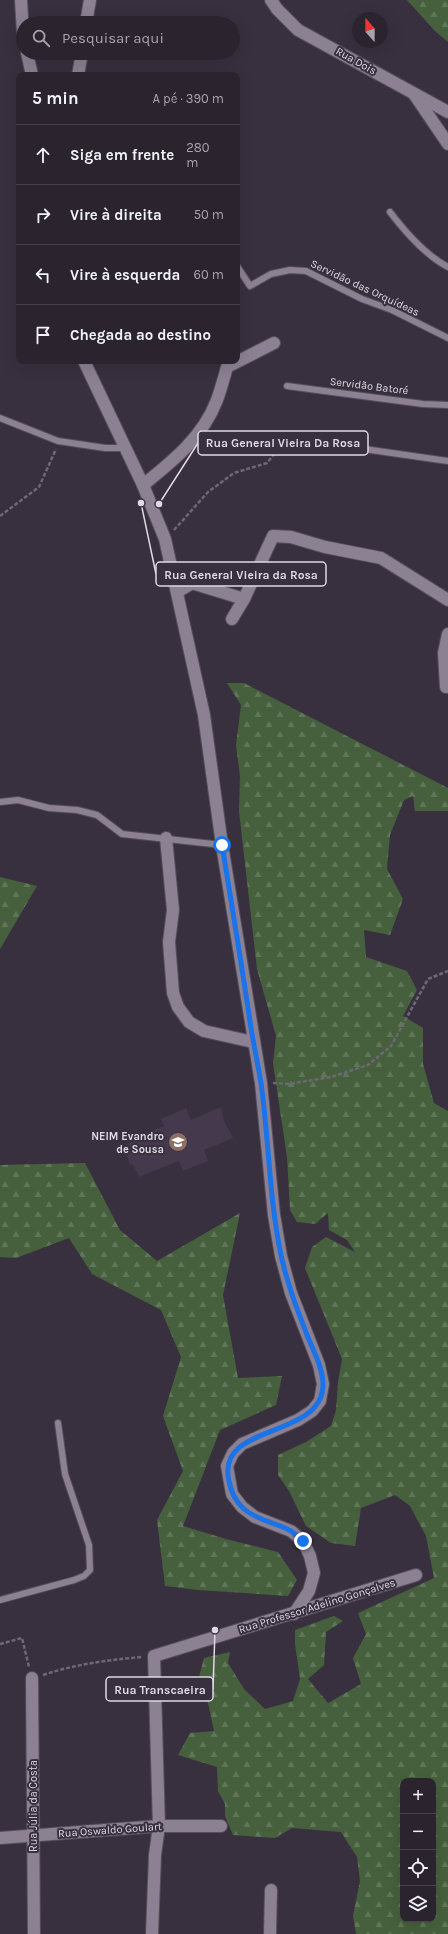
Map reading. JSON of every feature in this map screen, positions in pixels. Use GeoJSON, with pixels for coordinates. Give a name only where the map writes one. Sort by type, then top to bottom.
{"type":"FeatureCollection","features":[{"type":"Feature","properties":{"kind":"street"},"geometry":{"type":"LineString","coordinates":[[20,0],[21,16]]}},
{"type":"Feature","properties":{"kind":"street"},"geometry":{"type":"LineString","coordinates":[[87,16],[90,0]]}},
{"type":"Feature","properties":{"kind":"street","name":"Rua Dois"},"geometry":{"type":"LineString","coordinates":[[271,0],[277,9],[298,30],[448,112]]}},
{"type":"Feature","properties":{"kind":"street"},"geometry":{"type":"LineString","coordinates":[[29,60],[31,72]]}},
{"type":"Feature","properties":{"kind":"street"},"geometry":{"type":"LineString","coordinates":[[79,72],[81,60]]}},
{"type":"Feature","properties":{"kind":"street"},"geometry":{"type":"LineString","coordinates":[[412,92],[448,144]]}},
{"type":"Feature","properties":{"kind":"street"},"geometry":{"type":"LineString","coordinates":[[240,360],[274,343]]}},
{"type":"Feature","properties":{"kind":"street"},"geometry":{"type":"LineString","coordinates":[[85,364],[143,485],[165,539],[204,715],[222,845],[253,1042],[261,1083],[274,1215],[281,1256],[291,1293],[319,1366],[323,1384],[320,1401],[312,1411],[298,1420],[242,1444],[233,1453],[227,1466],[232,1494],[242,1507],[255,1517],[291,1531],[303,1541],[310,1556],[314,1573],[309,1591],[294,1614]]}},
{"type":"Feature","properties":{"kind":"street"},"geometry":{"type":"LineString","coordinates":[[143,485],[182,453],[201,431],[217,400],[227,367],[233,364]]}},
{"type":"Feature","properties":{"kind":"street"},"geometry":{"type":"LineString","coordinates":[[232,619],[244,599],[273,536],[290,537],[325,547],[382,558],[448,600]]}},
{"type":"Feature","properties":{"kind":"street"},"geometry":{"type":"LineString","coordinates":[[177,592],[192,583],[244,599]]}},
{"type":"Feature","properties":{"kind":"street"},"geometry":{"type":"LineString","coordinates":[[446,687],[444,653],[448,634]]}},
{"type":"Feature","properties":{"kind":"street"},"geometry":{"type":"LineString","coordinates":[[166,838],[173,910],[169,942],[173,993],[178,1007],[189,1022],[204,1031],[253,1042]]}},
{"type":"Feature","properties":{"kind":"street","name":"Rua Professor Adelino Gonçalves"},"geometry":{"type":"LineString","coordinates":[[154,1656],[294,1614],[416,1575]]}},
{"type":"Feature","properties":{"kind":"street"},"geometry":{"type":"LineString","coordinates":[[152,1934],[155,1855],[159,1826],[154,1656]]}},
{"type":"Feature","properties":{"kind":"street","name":"Rua Júlia da Costa"},"geometry":{"type":"LineString","coordinates":[[32,1678],[34,1934]]}},
{"type":"Feature","properties":{"kind":"street","name":"Rua Oswaldo Goulart"},"geometry":{"type":"LineString","coordinates":[[0,1838],[33,1837],[159,1826],[221,1826]]}},
{"type":"Feature","properties":{"kind":"street"},"geometry":{"type":"LineString","coordinates":[[270,1934],[271,1890]]}},
{"type":"Feature","properties":{"kind":"lane"},"geometry":{"type":"LineString","coordinates":[[390,212],[407,234],[439,262],[448,267]]}},
{"type":"Feature","properties":{"kind":"lane","name":"Servidão das Orquídeas"},"geometry":{"type":"LineString","coordinates":[[240,271],[250,286],[271,274],[290,270],[306,271],[362,299],[392,310],[448,338]]}},
{"type":"Feature","properties":{"kind":"lane","name":"Servidão Batoré"},"geometry":{"type":"LineString","coordinates":[[287,386],[423,404],[448,405]]}},
{"type":"Feature","properties":{"kind":"lane"},"geometry":{"type":"LineString","coordinates":[[0,418],[60,441],[98,447],[126,448]]}},
{"type":"Feature","properties":{"kind":"lane"},"geometry":{"type":"LineString","coordinates":[[364,449],[448,461]]}},
{"type":"Feature","properties":{"kind":"lane"},"geometry":{"type":"LineString","coordinates":[[0,802],[18,800],[49,808],[90,813],[97,815],[122,834],[222,845]]}},
{"type":"Feature","properties":{"kind":"lane"},"geometry":{"type":"LineString","coordinates":[[0,1600],[74,1580],[84,1576],[90,1570],[89,1545],[67,1480],[58,1423]]}},
{"type":"Feature","properties":{"kind":"path"},"geometry":{"type":"LineString","coordinates":[[165,539],[208,492],[234,473],[266,463],[288,436],[304,437],[330,450],[364,449]]}},
{"type":"Feature","properties":{"kind":"path"},"geometry":{"type":"LineString","coordinates":[[0,516],[39,487],[60,441]]}},
{"type":"Feature","properties":{"kind":"path"},"geometry":{"type":"LineString","coordinates":[[261,1083],[289,1084],[331,1077],[368,1065],[391,1046],[428,979],[448,971]]}},
{"type":"Feature","properties":{"kind":"path"},"geometry":{"type":"LineString","coordinates":[[0,1644],[22,1638],[32,1678],[70,1666],[98,1661],[154,1656]]}},
{"type":"Feature","properties":{"kind":"shaded area","name":"NEIM Evandro de Sousa"},"geometry":{"type":"Polygon","coordinates":[[[221,1107],[224,1121],[233,1138],[204,1150],[208,1161],[183,1171],[179,1161],[139,1177],[133,1164],[130,1165],[127,1155],[129,1153],[127,1144],[136,1140],[135,1137],[164,1126],[161,1119],[186,1108],[191,1120],[221,1107]]]}},
{"type":"Feature","properties":{"kind":"green space"},"geometry":{"type":"Polygon","coordinates":[[[407,0],[448,0],[448,42],[435,31],[407,0]]]}},
{"type":"Feature","properties":{"kind":"green space"},"geometry":{"type":"Polygon","coordinates":[[[227,683],[244,683],[448,788],[448,811],[415,811],[413,796],[404,800],[390,835],[387,869],[403,899],[390,935],[364,930],[366,957],[407,971],[417,990],[403,1016],[423,1028],[423,1064],[434,1103],[448,1111],[448,1934],[356,1934],[353,1916],[360,1881],[357,1857],[341,1832],[292,1828],[275,1838],[233,1835],[225,1816],[225,1804],[218,1791],[217,1767],[178,1755],[190,1733],[214,1731],[208,1703],[198,1681],[204,1658],[230,1652],[228,1663],[244,1689],[265,1709],[293,1701],[300,1679],[295,1644],[295,1630],[334,1616],[343,1621],[326,1632],[324,1665],[308,1679],[328,1703],[361,1684],[353,1658],[366,1634],[358,1613],[434,1578],[426,1536],[410,1506],[395,1495],[361,1508],[355,1546],[331,1543],[306,1526],[289,1491],[278,1475],[278,1455],[306,1442],[331,1426],[336,1410],[338,1382],[342,1359],[305,1268],[312,1247],[326,1237],[355,1252],[347,1240],[329,1230],[328,1213],[315,1224],[297,1222],[290,1210],[287,1157],[273,1063],[276,1036],[257,969],[239,811],[240,776],[236,745],[241,705],[227,683]]]}},
{"type":"Feature","properties":{"kind":"green space"},"geometry":{"type":"Polygon","coordinates":[[[0,877],[37,886],[0,949],[0,877]]]}},
{"type":"Feature","properties":{"kind":"green space"},"geometry":{"type":"Polygon","coordinates":[[[85,1163],[120,1230],[157,1261],[240,1213],[223,1295],[238,1378],[282,1376],[276,1405],[220,1430],[183,1526],[278,1552],[297,1580],[288,1596],[198,1590],[165,1586],[157,1520],[183,1471],[163,1416],[181,1357],[161,1310],[92,1274],[69,1238],[16,1258],[0,1257],[0,1165],[85,1163]]]}},
{"type":"Feature","properties":{"kind":"place","name":"Rua General Vieira da Rosa"},"geometry":{"type":"Point","coordinates":[141,503]}},
{"type":"Feature","properties":{"kind":"place","name":"Rua General Vieira Da Rosa"},"geometry":{"type":"Point","coordinates":[159,504]}},
{"type":"Feature","properties":{"kind":"place","name":"NEIM Evandro de Sousa"},"geometry":{"type":"Point","coordinates":[178,1142]}},
{"type":"Feature","properties":{"kind":"place","name":"Rua Transcaeira"},"geometry":{"type":"Point","coordinates":[215,1630]}},
{"type":"Feature","properties":{"kind":"route"},"geometry":{"type":"LineString","coordinates":[[222,845],[253,1042],[261,1083],[274,1215],[281,1256],[291,1293],[319,1366],[323,1384],[320,1401],[312,1411],[298,1420],[242,1444],[233,1453],[227,1466],[228,1478],[232,1494],[242,1507],[255,1517],[291,1531],[303,1541]]}}]}
